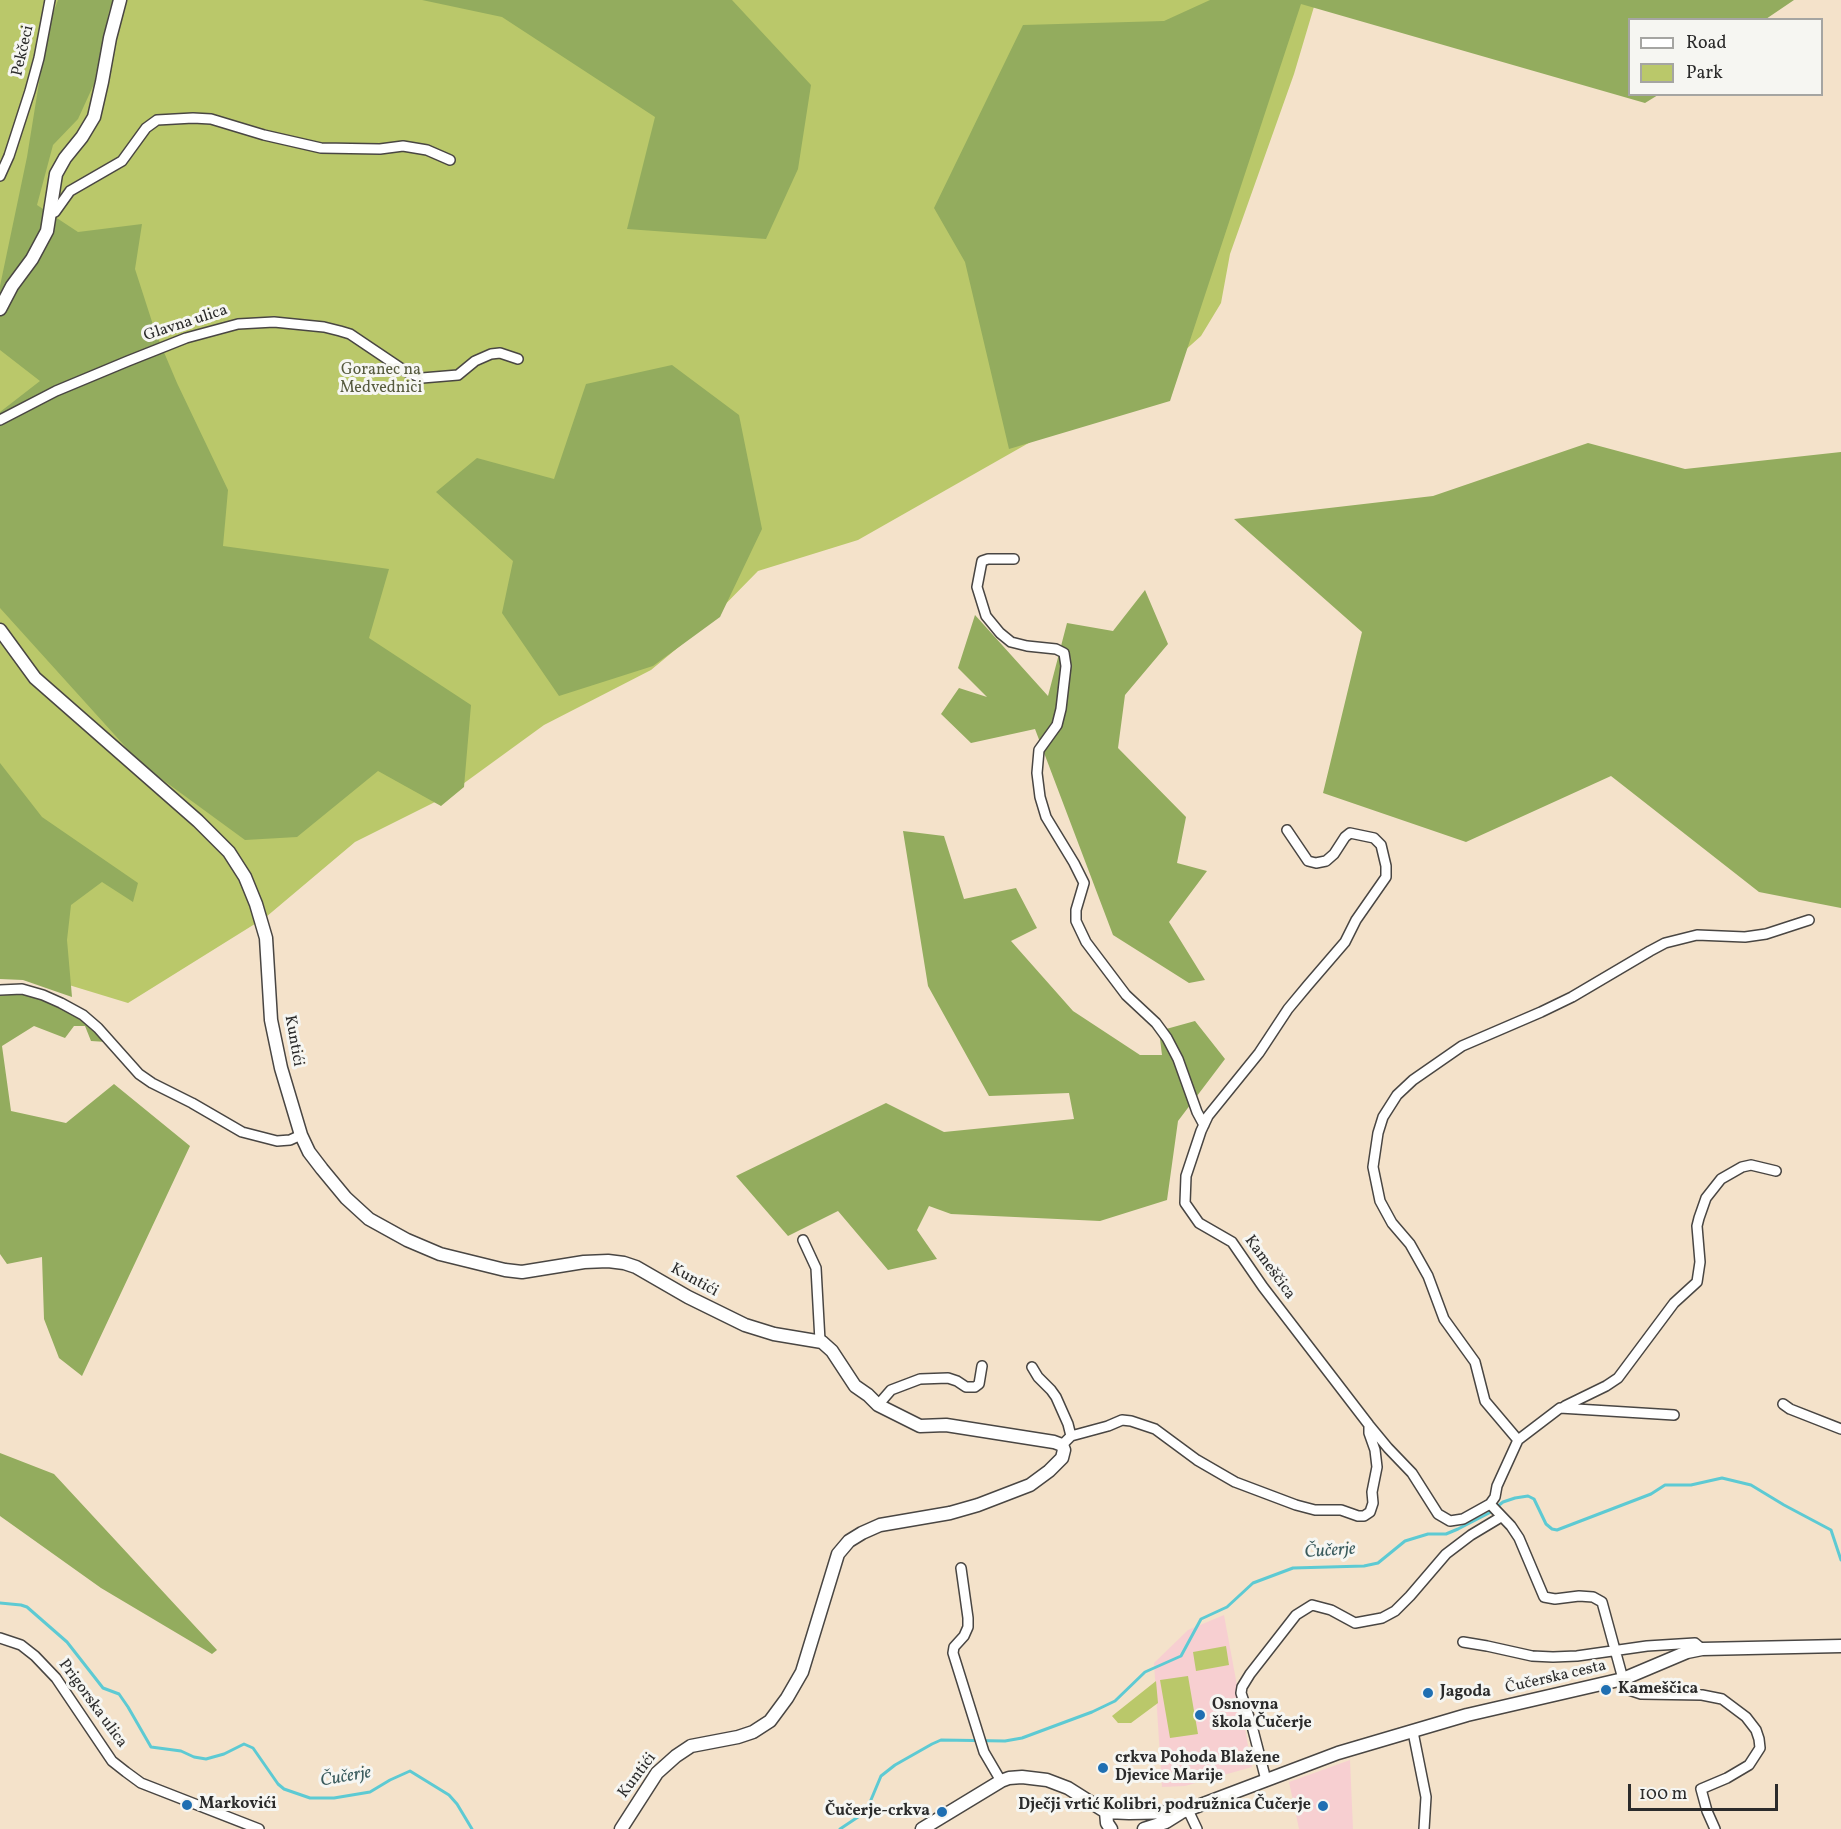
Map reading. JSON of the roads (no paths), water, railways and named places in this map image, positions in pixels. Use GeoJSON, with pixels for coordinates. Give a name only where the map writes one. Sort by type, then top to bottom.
{"type":"FeatureCollection","features":[{"type":"Feature","properties":{"kind":"street","name":"Pekčeci"},"geometry":{"type":"LineString","coordinates":[[0,176],[9,156],[30,91],[50,0]]}},
{"type":"Feature","properties":{"kind":"street"},"geometry":{"type":"LineString","coordinates":[[0,309],[47,231],[56,174],[94,117],[120,0]]}},
{"type":"Feature","properties":{"kind":"street"},"geometry":{"type":"LineString","coordinates":[[50,213],[55,212],[70,191],[122,161],[146,128],[157,120],[163,119],[211,119],[293,143],[321,148],[380,149],[403,146],[417,148],[450,160]]}},
{"type":"Feature","properties":{"kind":"street","name":"Glavna ulica"},"geometry":{"type":"LineString","coordinates":[[0,420],[56,391],[138,357],[186,338],[238,324],[274,322],[324,327],[340,331],[350,334],[405,371],[422,378],[458,375],[475,362],[491,354],[500,353],[518,359]]}},
{"type":"Feature","properties":{"kind":"street"},"geometry":{"type":"LineString","coordinates":[[1014,559],[982,561],[977,587],[986,616],[1011,642],[1056,649],[1064,653],[1066,666],[1058,725],[1039,750],[1037,773],[1040,797],[1046,817],[1084,883],[1076,910],[1076,921],[1086,942],[1126,995],[1156,1023],[1167,1038],[1178,1059],[1204,1125]]}},
{"type":"Feature","properties":{"kind":"street","name":"Kuntići"},"geometry":{"type":"LineString","coordinates":[[0,630],[35,678],[198,821],[229,852],[245,877],[256,903],[266,938],[272,1020],[281,1068],[301,1135],[309,1152],[322,1169],[346,1198],[369,1219],[407,1240],[440,1254],[506,1270],[522,1272],[584,1262],[624,1263],[636,1267],[724,1316],[745,1325],[774,1334],[820,1341]]}},
{"type":"Feature","properties":{"kind":"street","name":"Kameščica"},"geometry":{"type":"LineString","coordinates":[[1287,830],[1308,861],[1316,863],[1326,861],[1334,854],[1350,833],[1374,838],[1381,845],[1386,877],[1356,920],[1345,942],[1288,1010],[1273,1033],[1208,1116],[1186,1176],[1185,1203],[1199,1223],[1232,1242],[1263,1287],[1369,1425],[1412,1473],[1438,1514],[1449,1521],[1495,1510]]}},
{"type":"Feature","properties":{"kind":"street"},"geometry":{"type":"LineString","coordinates":[[1518,1440],[1485,1401],[1475,1362],[1444,1319],[1428,1276],[1410,1244],[1392,1223],[1380,1201],[1373,1167],[1377,1133],[1383,1117],[1397,1095],[1413,1080],[1462,1046],[1572,997],[1650,951],[1673,941],[1697,935],[1745,937],[1766,934],[1809,920]]}},
{"type":"Feature","properties":{"kind":"street"},"geometry":{"type":"LineString","coordinates":[[0,990],[22,989],[43,995],[83,1015],[98,1028],[139,1074],[242,1132],[277,1141],[290,1140],[301,1135]]}},
{"type":"Feature","properties":{"kind":"street"},"geometry":{"type":"LineString","coordinates":[[1266,1780],[1241,1693],[1242,1687],[1296,1616],[1312,1605],[1331,1610],[1355,1623],[1382,1618],[1395,1611],[1446,1554],[1471,1535],[1495,1510],[1497,1486],[1518,1440],[1560,1408],[1582,1399],[1618,1378],[1674,1302],[1697,1282],[1700,1262],[1697,1226],[1706,1198],[1721,1179],[1742,1167],[1751,1166],[1776,1171]]}},
{"type":"Feature","properties":{"kind":"street"},"geometry":{"type":"LineString","coordinates":[[803,1240],[816,1268],[820,1341],[831,1351],[855,1386],[878,1405],[920,1426],[946,1425],[1062,1445]]}},
{"type":"Feature","properties":{"kind":"street"},"geometry":{"type":"LineString","coordinates":[[878,1405],[891,1390],[921,1379],[948,1378],[966,1387],[975,1387],[980,1384],[982,1366]]}},
{"type":"Feature","properties":{"kind":"street"},"geometry":{"type":"LineString","coordinates":[[1032,1367],[1056,1397],[1071,1436]]}},
{"type":"Feature","properties":{"kind":"street"},"geometry":{"type":"LineString","coordinates":[[1783,1404],[1790,1409],[1841,1429]]}},
{"type":"Feature","properties":{"kind":"street"},"geometry":{"type":"LineString","coordinates":[[1560,1408],[1674,1415]]}},
{"type":"Feature","properties":{"kind":"street","name":"Kameščica"},"geometry":{"type":"LineString","coordinates":[[1062,1445],[1071,1436],[1122,1420],[1139,1423],[1155,1429],[1197,1461],[1235,1482],[1315,1510],[1341,1510],[1364,1516],[1370,1512],[1373,1503],[1372,1492],[1377,1467],[1376,1450],[1369,1425]]}},
{"type":"Feature","properties":{"kind":"street","name":"Kuntići"},"geometry":{"type":"LineString","coordinates":[[621,1829],[657,1773],[676,1755],[691,1746],[753,1732],[770,1721],[802,1672],[838,1554],[849,1541],[880,1525],[950,1513],[1030,1485],[1062,1458],[1064,1450],[1062,1445]]}},
{"type":"Feature","properties":{"kind":"street"},"geometry":{"type":"LineString","coordinates":[[1495,1510],[1519,1538],[1544,1597],[1555,1599],[1593,1597],[1602,1602],[1623,1679],[1629,1690],[1641,1694],[1702,1695],[1722,1699],[1746,1717],[1756,1730],[1760,1748],[1749,1765],[1701,1789],[1715,1829]]}},
{"type":"Feature","properties":{"kind":"street"},"geometry":{"type":"LineString","coordinates":[[961,1568],[968,1627],[964,1636],[954,1647],[953,1653],[981,1741],[1001,1781]]}},
{"type":"Feature","properties":{"kind":"street","name":"Prigorska ulica"},"geometry":{"type":"LineString","coordinates":[[0,1638],[21,1645],[56,1678],[112,1761],[126,1772],[141,1783],[259,1829]]}},
{"type":"Feature","properties":{"kind":"street"},"geometry":{"type":"LineString","coordinates":[[1463,1642],[1543,1656],[1577,1656],[1647,1646],[1695,1643],[1702,1649]]}},
{"type":"Feature","properties":{"kind":"street","name":"Čučerska cesta"},"geometry":{"type":"LineString","coordinates":[[1185,1811],[1338,1753],[1467,1715],[1623,1679],[1687,1652],[1702,1649],[1841,1646]]}},
{"type":"Feature","properties":{"kind":"street"},"geometry":{"type":"LineString","coordinates":[[1413,1732],[1426,1797],[1424,1829]]}},
{"type":"Feature","properties":{"kind":"street"},"geometry":{"type":"LineString","coordinates":[[922,1829],[1001,1781],[1022,1777],[1047,1780],[1068,1788],[1106,1812],[1185,1811]]}},
{"type":"Feature","properties":{"kind":"street"},"geometry":{"type":"LineString","coordinates":[[1144,1829],[1166,1822],[1185,1811]]}},
{"type":"Feature","properties":{"kind":"street"},"geometry":{"type":"LineString","coordinates":[[1185,1811],[1197,1829]]}},
{"type":"Feature","properties":{"kind":"street"},"geometry":{"type":"LineString","coordinates":[[1106,1812],[1107,1823],[1111,1829]]}},
{"type":"Feature","properties":{"kind":"waterway","name":"Čučerje"},"geometry":{"type":"LineString","coordinates":[[840,1829],[868,1807],[881,1776],[895,1765],[932,1744],[941,1740],[1005,1741],[1022,1738],[1115,1701],[1145,1672],[1181,1656],[1201,1619],[1227,1607],[1253,1583],[1293,1568],[1364,1566],[1378,1563],[1405,1541],[1428,1534],[1446,1534],[1489,1513],[1503,1502],[1515,1498],[1528,1496],[1534,1499],[1546,1524],[1557,1530],[1651,1494],[1665,1485],[1691,1485],[1722,1478],[1751,1485],[1831,1530],[1841,1560]]}},
{"type":"Feature","properties":{"kind":"waterway","name":"Čučerje"},"geometry":{"type":"LineString","coordinates":[[0,1603],[27,1607],[67,1642],[103,1688],[119,1694],[151,1747],[181,1751],[206,1759],[224,1754],[244,1744],[253,1748],[284,1789],[310,1798],[334,1798],[370,1792],[410,1771],[449,1795],[472,1829]]}},
{"type":"Feature","properties":{"kind":"place","name":"Kameščica"},"geometry":{"type":"Point","coordinates":[1606,1690]}},
{"type":"Feature","properties":{"kind":"place","name":"Jagoda"},"geometry":{"type":"Point","coordinates":[1428,1693]}},
{"type":"Feature","properties":{"kind":"place","name":"Osnovna škola Čučerje"},"geometry":{"type":"Point","coordinates":[1200,1715]}},
{"type":"Feature","properties":{"kind":"place","name":"crkva Pohoda Blažene Djevice Marije"},"geometry":{"type":"Point","coordinates":[1103,1768]}},
{"type":"Feature","properties":{"kind":"place","name":"Markovići"},"geometry":{"type":"Point","coordinates":[187,1805]}},
{"type":"Feature","properties":{"kind":"place","name":"Dječji vrtić Kolibri, podružnica Čučerje"},"geometry":{"type":"Point","coordinates":[1323,1806]}},
{"type":"Feature","properties":{"kind":"place","name":"Čučerje-crkva"},"geometry":{"type":"Point","coordinates":[942,1812]}},
{"type":"Feature","properties":{"kind":"park label","name":"Goranec na Medvednici"},"geometry":{"type":"Point","coordinates":[381,380]}}]}
